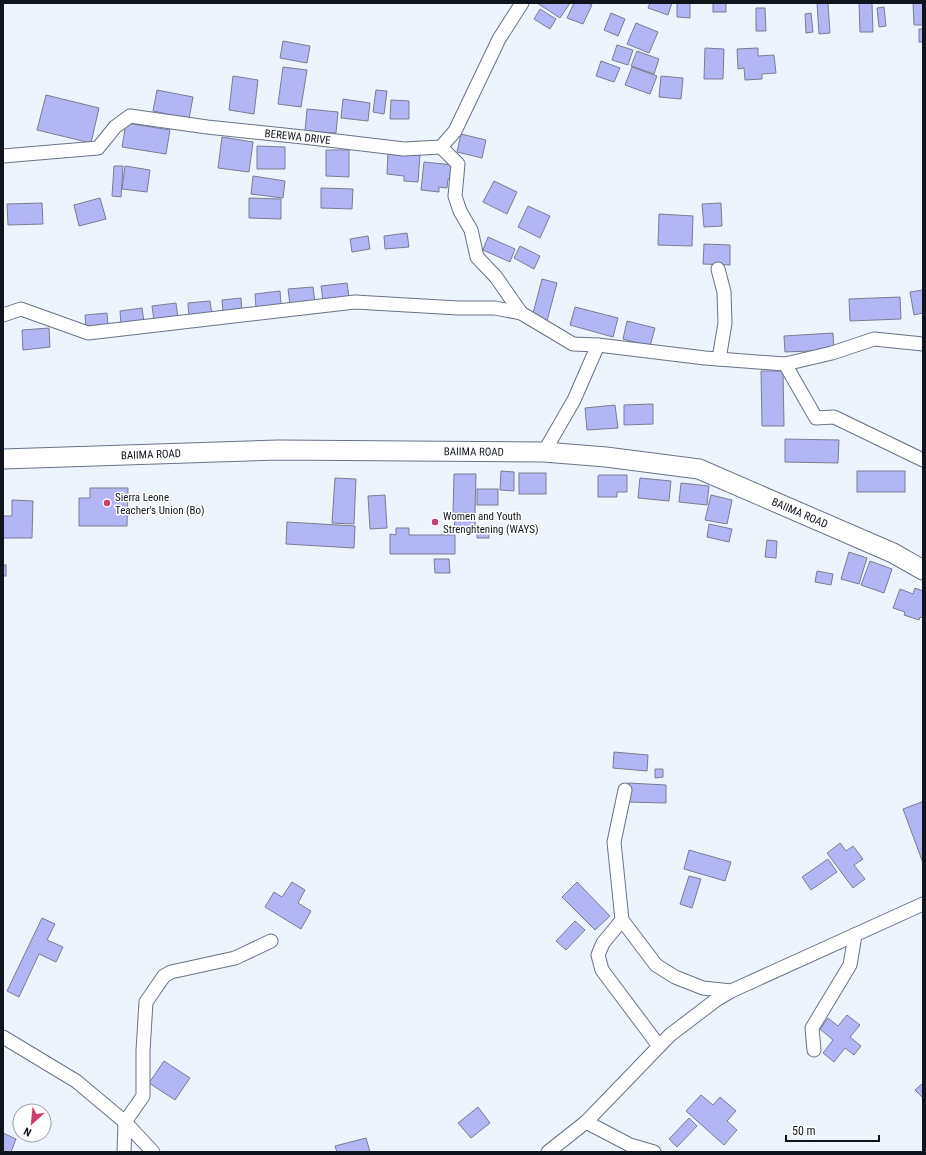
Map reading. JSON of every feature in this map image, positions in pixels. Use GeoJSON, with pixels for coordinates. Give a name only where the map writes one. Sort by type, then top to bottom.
{"type":"FeatureCollection","features":[{"type":"Feature","properties":{"kind":"street"},"geometry":{"type":"LineString","coordinates":[[521,313],[496,278],[477,257],[471,230],[460,210],[455,196],[458,164],[441,147],[455,131],[499,39],[522,3]]}},
{"type":"Feature","properties":{"kind":"street","name":"BEREWA DRIVE"},"geometry":{"type":"LineString","coordinates":[[3,156],[48,151],[98,148],[115,127],[130,116],[207,127],[404,149],[441,147]]}},
{"type":"Feature","properties":{"kind":"street"},"geometry":{"type":"LineString","coordinates":[[718,270],[724,292],[724,323],[719,359]]}},
{"type":"Feature","properties":{"kind":"street"},"geometry":{"type":"LineString","coordinates":[[3,304],[88,333],[355,302],[458,308],[495,308],[521,313],[573,344],[598,345],[705,358],[785,364],[832,353],[874,339],[923,344]]}},
{"type":"Feature","properties":{"kind":"street"},"geometry":{"type":"LineString","coordinates":[[3,316],[21,310]]}},
{"type":"Feature","properties":{"kind":"street"},"geometry":{"type":"LineString","coordinates":[[544,452],[574,400],[598,345]]}},
{"type":"Feature","properties":{"kind":"street"},"geometry":{"type":"LineString","coordinates":[[785,364],[816,418],[834,417],[923,460]]}},
{"type":"Feature","properties":{"kind":"street","name":"BAIIMA ROAD"},"geometry":{"type":"LineString","coordinates":[[3,459],[278,450],[544,452],[606,457],[700,469],[892,553],[923,570]]}},
{"type":"Feature","properties":{"kind":"street"},"geometry":{"type":"LineString","coordinates":[[625,790],[614,842],[622,920],[656,965],[675,977],[703,988],[731,991]]}},
{"type":"Feature","properties":{"kind":"street"},"geometry":{"type":"LineString","coordinates":[[548,1152],[586,1122],[659,1046],[716,1000],[731,991],[923,904]]}},
{"type":"Feature","properties":{"kind":"street"},"geometry":{"type":"LineString","coordinates":[[622,920],[603,943],[598,955],[602,970],[659,1046]]}},
{"type":"Feature","properties":{"kind":"street"},"geometry":{"type":"LineString","coordinates":[[814,1050],[812,1028],[850,965],[855,935]]}},
{"type":"Feature","properties":{"kind":"street"},"geometry":{"type":"LineString","coordinates":[[124,1152],[125,1122],[143,1096],[143,1051],[146,1002],[164,976],[171,972],[235,958],[271,941]]}},
{"type":"Feature","properties":{"kind":"street"},"geometry":{"type":"LineString","coordinates":[[3,1037],[76,1081],[125,1122],[153,1152]]}},
{"type":"Feature","properties":{"kind":"street"},"geometry":{"type":"LineString","coordinates":[[586,1122],[630,1145],[654,1152]]}},
{"type":"Feature","properties":{"kind":"building"},"geometry":{"type":"Polygon","coordinates":[[[537,3],[570,3],[560,18],[537,3]]]}},
{"type":"Feature","properties":{"kind":"building"},"geometry":{"type":"Polygon","coordinates":[[[574,3],[587,3],[592,5],[583,24],[567,18],[574,3]]]}},
{"type":"Feature","properties":{"kind":"building"},"geometry":{"type":"Polygon","coordinates":[[[650,3],[672,3],[668,15],[648,8],[650,3]]]}},
{"type":"Feature","properties":{"kind":"building"},"geometry":{"type":"Polygon","coordinates":[[[677,3],[690,3],[690,18],[677,17],[677,3]]]}},
{"type":"Feature","properties":{"kind":"building"},"geometry":{"type":"Polygon","coordinates":[[[713,3],[726,3],[726,12],[713,12],[713,3]]]}},
{"type":"Feature","properties":{"kind":"building"},"geometry":{"type":"Polygon","coordinates":[[[817,3],[828,3],[830,33],[819,34],[817,3]]]}},
{"type":"Feature","properties":{"kind":"building"},"geometry":{"type":"Polygon","coordinates":[[[859,3],[872,3],[873,32],[860,32],[859,3]]]}},
{"type":"Feature","properties":{"kind":"building"},"geometry":{"type":"Polygon","coordinates":[[[913,3],[923,3],[923,25],[914,25],[913,3]]]}},
{"type":"Feature","properties":{"kind":"building"},"geometry":{"type":"Polygon","coordinates":[[[884,7],[886,26],[879,27],[877,8],[884,7]]]}},
{"type":"Feature","properties":{"kind":"building"},"geometry":{"type":"Polygon","coordinates":[[[756,8],[765,8],[766,31],[756,31],[756,8]]]}},
{"type":"Feature","properties":{"kind":"building"},"geometry":{"type":"Polygon","coordinates":[[[540,9],[556,19],[550,29],[534,19],[540,9]]]}},
{"type":"Feature","properties":{"kind":"building"},"geometry":{"type":"Polygon","coordinates":[[[611,13],[625,19],[618,36],[604,30],[611,13]]]}},
{"type":"Feature","properties":{"kind":"building"},"geometry":{"type":"Polygon","coordinates":[[[811,13],[813,32],[806,33],[805,14],[811,13]]]}},
{"type":"Feature","properties":{"kind":"building"},"geometry":{"type":"Polygon","coordinates":[[[636,23],[658,32],[649,53],[627,44],[636,23]]]}},
{"type":"Feature","properties":{"kind":"building"},"geometry":{"type":"Polygon","coordinates":[[[919,29],[923,29],[923,42],[919,42],[919,29]]]}},
{"type":"Feature","properties":{"kind":"building"},"geometry":{"type":"Polygon","coordinates":[[[283,41],[310,46],[307,63],[280,58],[283,41]]]}},
{"type":"Feature","properties":{"kind":"building"},"geometry":{"type":"Polygon","coordinates":[[[617,45],[633,50],[628,65],[612,60],[617,45]]]}},
{"type":"Feature","properties":{"kind":"building"},"geometry":{"type":"Polygon","coordinates":[[[705,48],[724,49],[723,79],[704,79],[705,48]]]}},
{"type":"Feature","properties":{"kind":"building"},"geometry":{"type":"Polygon","coordinates":[[[758,48],[758,56],[774,55],[776,73],[762,74],[762,79],[745,80],[744,68],[738,69],[737,49],[758,48]]]}},
{"type":"Feature","properties":{"kind":"building"},"geometry":{"type":"Polygon","coordinates":[[[637,51],[659,59],[654,74],[631,66],[637,51]]]}},
{"type":"Feature","properties":{"kind":"building"},"geometry":{"type":"Polygon","coordinates":[[[601,61],[620,68],[614,82],[596,76],[601,61]]]}},
{"type":"Feature","properties":{"kind":"building"},"geometry":{"type":"Polygon","coordinates":[[[283,67],[307,70],[301,107],[278,104],[283,67]]]}},
{"type":"Feature","properties":{"kind":"building"},"geometry":{"type":"Polygon","coordinates":[[[632,67],[657,76],[650,94],[625,85],[632,67]]]}},
{"type":"Feature","properties":{"kind":"building"},"geometry":{"type":"Polygon","coordinates":[[[233,76],[258,80],[254,114],[229,110],[233,76]]]}},
{"type":"Feature","properties":{"kind":"building"},"geometry":{"type":"Polygon","coordinates":[[[661,76],[683,78],[681,99],[659,97],[661,76]]]}},
{"type":"Feature","properties":{"kind":"building"},"geometry":{"type":"Polygon","coordinates":[[[157,90],[193,97],[189,119],[153,111],[157,90]]]}},
{"type":"Feature","properties":{"kind":"building"},"geometry":{"type":"Polygon","coordinates":[[[376,90],[387,91],[384,114],[373,112],[376,90]]]}},
{"type":"Feature","properties":{"kind":"building"},"geometry":{"type":"Polygon","coordinates":[[[46,95],[99,108],[91,143],[37,130],[46,95]]]}},
{"type":"Feature","properties":{"kind":"building"},"geometry":{"type":"Polygon","coordinates":[[[343,99],[370,103],[368,121],[341,118],[343,99]]]}},
{"type":"Feature","properties":{"kind":"building"},"geometry":{"type":"Polygon","coordinates":[[[391,100],[409,101],[409,119],[390,119],[391,100]]]}},
{"type":"Feature","properties":{"kind":"building"},"geometry":{"type":"Polygon","coordinates":[[[307,109],[338,112],[336,133],[305,131],[307,109]]]}},
{"type":"Feature","properties":{"kind":"building"},"geometry":{"type":"Polygon","coordinates":[[[126,123],[170,130],[166,154],[122,147],[126,123]]]}},
{"type":"Feature","properties":{"kind":"building"},"geometry":{"type":"Polygon","coordinates":[[[461,134],[486,140],[482,158],[457,152],[461,134]]]}},
{"type":"Feature","properties":{"kind":"building"},"geometry":{"type":"Polygon","coordinates":[[[222,137],[253,142],[249,172],[218,168],[222,137]]]}},
{"type":"Feature","properties":{"kind":"building"},"geometry":{"type":"Polygon","coordinates":[[[257,146],[285,147],[285,169],[257,169],[257,146]]]}},
{"type":"Feature","properties":{"kind":"building"},"geometry":{"type":"Polygon","coordinates":[[[326,150],[349,150],[349,177],[326,176],[326,150]]]}},
{"type":"Feature","properties":{"kind":"building"},"geometry":{"type":"Polygon","coordinates":[[[388,152],[420,155],[418,182],[404,181],[404,176],[387,174],[388,152]]]}},
{"type":"Feature","properties":{"kind":"building"},"geometry":{"type":"Polygon","coordinates":[[[424,162],[454,165],[452,180],[448,179],[447,188],[439,187],[439,192],[421,190],[424,162]]]}},
{"type":"Feature","properties":{"kind":"building"},"geometry":{"type":"Polygon","coordinates":[[[114,166],[123,166],[121,197],[112,196],[114,166]]]}},
{"type":"Feature","properties":{"kind":"building"},"geometry":{"type":"Polygon","coordinates":[[[125,166],[150,170],[147,192],[122,189],[125,166]]]}},
{"type":"Feature","properties":{"kind":"building"},"geometry":{"type":"Polygon","coordinates":[[[253,176],[285,181],[283,198],[251,194],[253,176]]]}},
{"type":"Feature","properties":{"kind":"building"},"geometry":{"type":"Polygon","coordinates":[[[494,181],[517,192],[507,214],[483,202],[494,181]]]}},
{"type":"Feature","properties":{"kind":"building"},"geometry":{"type":"Polygon","coordinates":[[[321,188],[353,189],[352,209],[321,208],[321,188]]]}},
{"type":"Feature","properties":{"kind":"building"},"geometry":{"type":"Polygon","coordinates":[[[100,198],[106,219],[79,226],[74,205],[100,198]]]}},
{"type":"Feature","properties":{"kind":"building"},"geometry":{"type":"Polygon","coordinates":[[[249,198],[281,199],[281,219],[249,218],[249,198]]]}},
{"type":"Feature","properties":{"kind":"building"},"geometry":{"type":"Polygon","coordinates":[[[42,203],[43,224],[8,225],[7,204],[42,203]]]}},
{"type":"Feature","properties":{"kind":"building"},"geometry":{"type":"Polygon","coordinates":[[[721,203],[722,226],[704,227],[702,204],[721,203]]]}},
{"type":"Feature","properties":{"kind":"building"},"geometry":{"type":"Polygon","coordinates":[[[528,206],[550,216],[540,238],[518,227],[528,206]]]}},
{"type":"Feature","properties":{"kind":"building"},"geometry":{"type":"Polygon","coordinates":[[[659,214],[693,216],[692,246],[658,245],[659,214]]]}},
{"type":"Feature","properties":{"kind":"building"},"geometry":{"type":"Polygon","coordinates":[[[407,233],[409,247],[385,249],[384,236],[407,233]]]}},
{"type":"Feature","properties":{"kind":"building"},"geometry":{"type":"Polygon","coordinates":[[[368,236],[370,249],[352,252],[350,239],[368,236]]]}},
{"type":"Feature","properties":{"kind":"building"},"geometry":{"type":"Polygon","coordinates":[[[488,237],[515,249],[510,262],[483,250],[488,237]]]}},
{"type":"Feature","properties":{"kind":"building"},"geometry":{"type":"Polygon","coordinates":[[[704,244],[730,245],[730,265],[703,264],[704,244]]]}},
{"type":"Feature","properties":{"kind":"building"},"geometry":{"type":"Polygon","coordinates":[[[520,246],[540,256],[534,269],[514,258],[520,246]]]}},
{"type":"Feature","properties":{"kind":"building"},"geometry":{"type":"Polygon","coordinates":[[[542,279],[557,283],[547,321],[532,317],[542,279]]]}},
{"type":"Feature","properties":{"kind":"building"},"geometry":{"type":"Polygon","coordinates":[[[347,283],[349,297],[323,300],[321,286],[347,283]]]}},
{"type":"Feature","properties":{"kind":"building"},"geometry":{"type":"Polygon","coordinates":[[[313,287],[315,303],[290,305],[288,289],[313,287]]]}},
{"type":"Feature","properties":{"kind":"building"},"geometry":{"type":"Polygon","coordinates":[[[923,290],[923,313],[914,315],[910,292],[923,290]]]}},
{"type":"Feature","properties":{"kind":"building"},"geometry":{"type":"Polygon","coordinates":[[[280,291],[281,305],[256,307],[255,294],[280,291]]]}},
{"type":"Feature","properties":{"kind":"building"},"geometry":{"type":"Polygon","coordinates":[[[900,297],[901,319],[850,321],[849,299],[900,297]]]}},
{"type":"Feature","properties":{"kind":"building"},"geometry":{"type":"Polygon","coordinates":[[[241,298],[242,312],[223,313],[222,300],[241,298]]]}},
{"type":"Feature","properties":{"kind":"building"},"geometry":{"type":"Polygon","coordinates":[[[210,301],[212,315],[189,317],[188,303],[210,301]]]}},
{"type":"Feature","properties":{"kind":"building"},"geometry":{"type":"Polygon","coordinates":[[[176,303],[178,319],[154,321],[152,306],[176,303]]]}},
{"type":"Feature","properties":{"kind":"building"},"geometry":{"type":"Polygon","coordinates":[[[575,307],[618,318],[613,337],[570,325],[575,307]]]}},
{"type":"Feature","properties":{"kind":"building"},"geometry":{"type":"Polygon","coordinates":[[[142,308],[144,322],[121,325],[120,311],[142,308]]]}},
{"type":"Feature","properties":{"kind":"building"},"geometry":{"type":"Polygon","coordinates":[[[107,313],[108,325],[86,328],[85,315],[107,313]]]}},
{"type":"Feature","properties":{"kind":"building"},"geometry":{"type":"Polygon","coordinates":[[[627,321],[655,328],[650,346],[623,339],[627,321]]]}},
{"type":"Feature","properties":{"kind":"building"},"geometry":{"type":"Polygon","coordinates":[[[49,328],[50,347],[23,350],[22,330],[49,328]]]}},
{"type":"Feature","properties":{"kind":"building"},"geometry":{"type":"Polygon","coordinates":[[[833,333],[834,350],[785,352],[784,336],[833,333]]]}},
{"type":"Feature","properties":{"kind":"building"},"geometry":{"type":"Polygon","coordinates":[[[761,371],[783,371],[784,426],[762,426],[761,371]]]}},
{"type":"Feature","properties":{"kind":"building"},"geometry":{"type":"Polygon","coordinates":[[[653,404],[653,424],[624,425],[624,405],[653,404]]]}},
{"type":"Feature","properties":{"kind":"building"},"geometry":{"type":"Polygon","coordinates":[[[615,405],[618,428],[587,430],[585,408],[615,405]]]}},
{"type":"Feature","properties":{"kind":"building"},"geometry":{"type":"Polygon","coordinates":[[[785,439],[839,440],[838,463],[785,462],[785,439]]]}},
{"type":"Feature","properties":{"kind":"building"},"geometry":{"type":"Polygon","coordinates":[[[501,471],[514,472],[514,491],[500,490],[501,471]]]}},
{"type":"Feature","properties":{"kind":"building"},"geometry":{"type":"Polygon","coordinates":[[[857,471],[905,471],[905,492],[857,492],[857,471]]]}},
{"type":"Feature","properties":{"kind":"building"},"geometry":{"type":"Polygon","coordinates":[[[519,473],[546,473],[546,494],[519,494],[519,473]]]}},
{"type":"Feature","properties":{"kind":"building"},"geometry":{"type":"Polygon","coordinates":[[[454,474],[476,474],[475,513],[453,513],[454,474]]]}},
{"type":"Feature","properties":{"kind":"building"},"geometry":{"type":"Polygon","coordinates":[[[599,475],[627,475],[627,492],[617,492],[617,497],[598,497],[599,475]]]}},
{"type":"Feature","properties":{"kind":"building"},"geometry":{"type":"Polygon","coordinates":[[[335,478],[356,479],[354,524],[332,523],[335,478]]]}},
{"type":"Feature","properties":{"kind":"building"},"geometry":{"type":"Polygon","coordinates":[[[640,478],[671,481],[669,501],[638,498],[640,478]]]}},
{"type":"Feature","properties":{"kind":"building"},"geometry":{"type":"Polygon","coordinates":[[[681,483],[709,486],[707,505],[679,502],[681,483]]]}},
{"type":"Feature","properties":{"kind":"building"},"geometry":{"type":"Polygon","coordinates":[[[90,488],[128,488],[127,526],[79,526],[79,498],[90,498],[90,488]]]}},
{"type":"Feature","properties":{"kind":"building"},"geometry":{"type":"Polygon","coordinates":[[[477,489],[498,489],[498,505],[477,505],[477,489]]]}},
{"type":"Feature","properties":{"kind":"building"},"geometry":{"type":"Polygon","coordinates":[[[385,495],[387,528],[370,529],[368,496],[385,495]]]}},
{"type":"Feature","properties":{"kind":"building"},"geometry":{"type":"Polygon","coordinates":[[[711,495],[732,500],[727,524],[705,520],[711,495]]]}},
{"type":"Feature","properties":{"kind":"building"},"geometry":{"type":"Polygon","coordinates":[[[12,500],[33,501],[32,538],[3,538],[3,516],[12,516],[12,500]]]}},
{"type":"Feature","properties":{"kind":"building"},"geometry":{"type":"Polygon","coordinates":[[[455,515],[475,515],[475,532],[454,532],[455,515]]]}},
{"type":"Feature","properties":{"kind":"building"},"geometry":{"type":"Polygon","coordinates":[[[287,522],[355,526],[354,548],[286,544],[287,522]]]}},
{"type":"Feature","properties":{"kind":"building"},"geometry":{"type":"Polygon","coordinates":[[[709,524],[732,529],[729,542],[707,537],[709,524]]]}},
{"type":"Feature","properties":{"kind":"building"},"geometry":{"type":"Polygon","coordinates":[[[396,528],[409,528],[409,535],[455,535],[455,554],[390,554],[390,534],[396,535],[396,528]]]}},
{"type":"Feature","properties":{"kind":"building"},"geometry":{"type":"Polygon","coordinates":[[[477,529],[489,530],[489,538],[477,538],[477,529]]]}},
{"type":"Feature","properties":{"kind":"building"},"geometry":{"type":"Polygon","coordinates":[[[767,540],[777,541],[776,558],[765,557],[767,540]]]}},
{"type":"Feature","properties":{"kind":"building"},"geometry":{"type":"Polygon","coordinates":[[[849,552],[867,558],[859,584],[841,579],[849,552]]]}},
{"type":"Feature","properties":{"kind":"building"},"geometry":{"type":"Polygon","coordinates":[[[434,559],[449,559],[450,573],[435,573],[434,559]]]}},
{"type":"Feature","properties":{"kind":"building"},"geometry":{"type":"Polygon","coordinates":[[[870,561],[892,569],[884,593],[861,585],[870,561]]]}},
{"type":"Feature","properties":{"kind":"building"},"geometry":{"type":"Polygon","coordinates":[[[3,565],[6,565],[6,576],[3,576],[3,565]]]}},
{"type":"Feature","properties":{"kind":"building"},"geometry":{"type":"Polygon","coordinates":[[[817,571],[833,574],[831,585],[815,582],[817,571]]]}},
{"type":"Feature","properties":{"kind":"building"},"geometry":{"type":"Polygon","coordinates":[[[915,588],[923,591],[923,618],[920,617],[919,620],[904,615],[905,612],[893,608],[900,589],[913,594],[915,588]]]}},
{"type":"Feature","properties":{"kind":"building"},"geometry":{"type":"Polygon","coordinates":[[[614,752],[648,755],[647,771],[613,768],[614,752]]]}},
{"type":"Feature","properties":{"kind":"building"},"geometry":{"type":"Polygon","coordinates":[[[655,769],[663,769],[663,777],[655,778],[655,769]]]}},
{"type":"Feature","properties":{"kind":"building"},"geometry":{"type":"Polygon","coordinates":[[[628,783],[666,785],[666,803],[628,802],[628,783]]]}},
{"type":"Feature","properties":{"kind":"building"},"geometry":{"type":"Polygon","coordinates":[[[922,802],[923,806],[923,863],[903,809],[922,802]]]}},
{"type":"Feature","properties":{"kind":"building"},"geometry":{"type":"Polygon","coordinates":[[[840,843],[846,851],[853,846],[863,859],[854,865],[865,879],[853,888],[827,853],[840,843]]]}},
{"type":"Feature","properties":{"kind":"building"},"geometry":{"type":"Polygon","coordinates":[[[689,850],[731,862],[725,881],[684,869],[689,850]]]}},
{"type":"Feature","properties":{"kind":"building"},"geometry":{"type":"Polygon","coordinates":[[[828,859],[837,872],[811,890],[802,877],[828,859]]]}},
{"type":"Feature","properties":{"kind":"building"},"geometry":{"type":"Polygon","coordinates":[[[689,876],[701,879],[692,908],[680,904],[689,876]]]}},
{"type":"Feature","properties":{"kind":"building"},"geometry":{"type":"Polygon","coordinates":[[[292,882],[305,890],[298,903],[311,911],[301,929],[265,907],[274,892],[282,897],[292,882]]]}},
{"type":"Feature","properties":{"kind":"building"},"geometry":{"type":"Polygon","coordinates":[[[577,882],[610,916],[595,930],[562,897],[577,882]]]}},
{"type":"Feature","properties":{"kind":"building"},"geometry":{"type":"Polygon","coordinates":[[[42,918],[55,924],[47,940],[63,947],[56,962],[39,954],[19,997],[7,991],[42,918]]]}},
{"type":"Feature","properties":{"kind":"building"},"geometry":{"type":"Polygon","coordinates":[[[575,921],[585,930],[566,950],[556,941],[575,921]]]}},
{"type":"Feature","properties":{"kind":"building"},"geometry":{"type":"Polygon","coordinates":[[[847,1015],[860,1025],[850,1037],[861,1046],[854,1055],[845,1048],[834,1062],[823,1053],[833,1040],[820,1029],[828,1018],[838,1026],[847,1015]]]}},
{"type":"Feature","properties":{"kind":"building"},"geometry":{"type":"Polygon","coordinates":[[[164,1061],[190,1078],[175,1100],[149,1083],[164,1061]]]}},
{"type":"Feature","properties":{"kind":"building"},"geometry":{"type":"Polygon","coordinates":[[[923,1083],[923,1098],[915,1090],[923,1083]]]}},
{"type":"Feature","properties":{"kind":"building"},"geometry":{"type":"Polygon","coordinates":[[[701,1095],[713,1105],[720,1097],[736,1111],[727,1121],[737,1130],[724,1145],[686,1111],[701,1095]]]}},
{"type":"Feature","properties":{"kind":"building"},"geometry":{"type":"Polygon","coordinates":[[[478,1107],[490,1123],[471,1138],[458,1123],[478,1107]]]}},
{"type":"Feature","properties":{"kind":"building"},"geometry":{"type":"Polygon","coordinates":[[[689,1118],[697,1126],[677,1147],[669,1139],[689,1118]]]}},
{"type":"Feature","properties":{"kind":"building"},"geometry":{"type":"Polygon","coordinates":[[[3,1133],[12,1137],[12,1143],[14,1143],[11,1152],[3,1152],[3,1133]]]}},
{"type":"Feature","properties":{"kind":"building"},"geometry":{"type":"Polygon","coordinates":[[[366,1138],[370,1152],[337,1152],[335,1146],[366,1138]]]}},
{"type":"Feature","properties":{"kind":"place","name":"Sierra Leone Teacher's Union (Bo)"},"geometry":{"type":"Point","coordinates":[107,503]}},
{"type":"Feature","properties":{"kind":"place","name":"Women and Youth Strenghtening (WAYS)"},"geometry":{"type":"Point","coordinates":[435,522]}}]}
